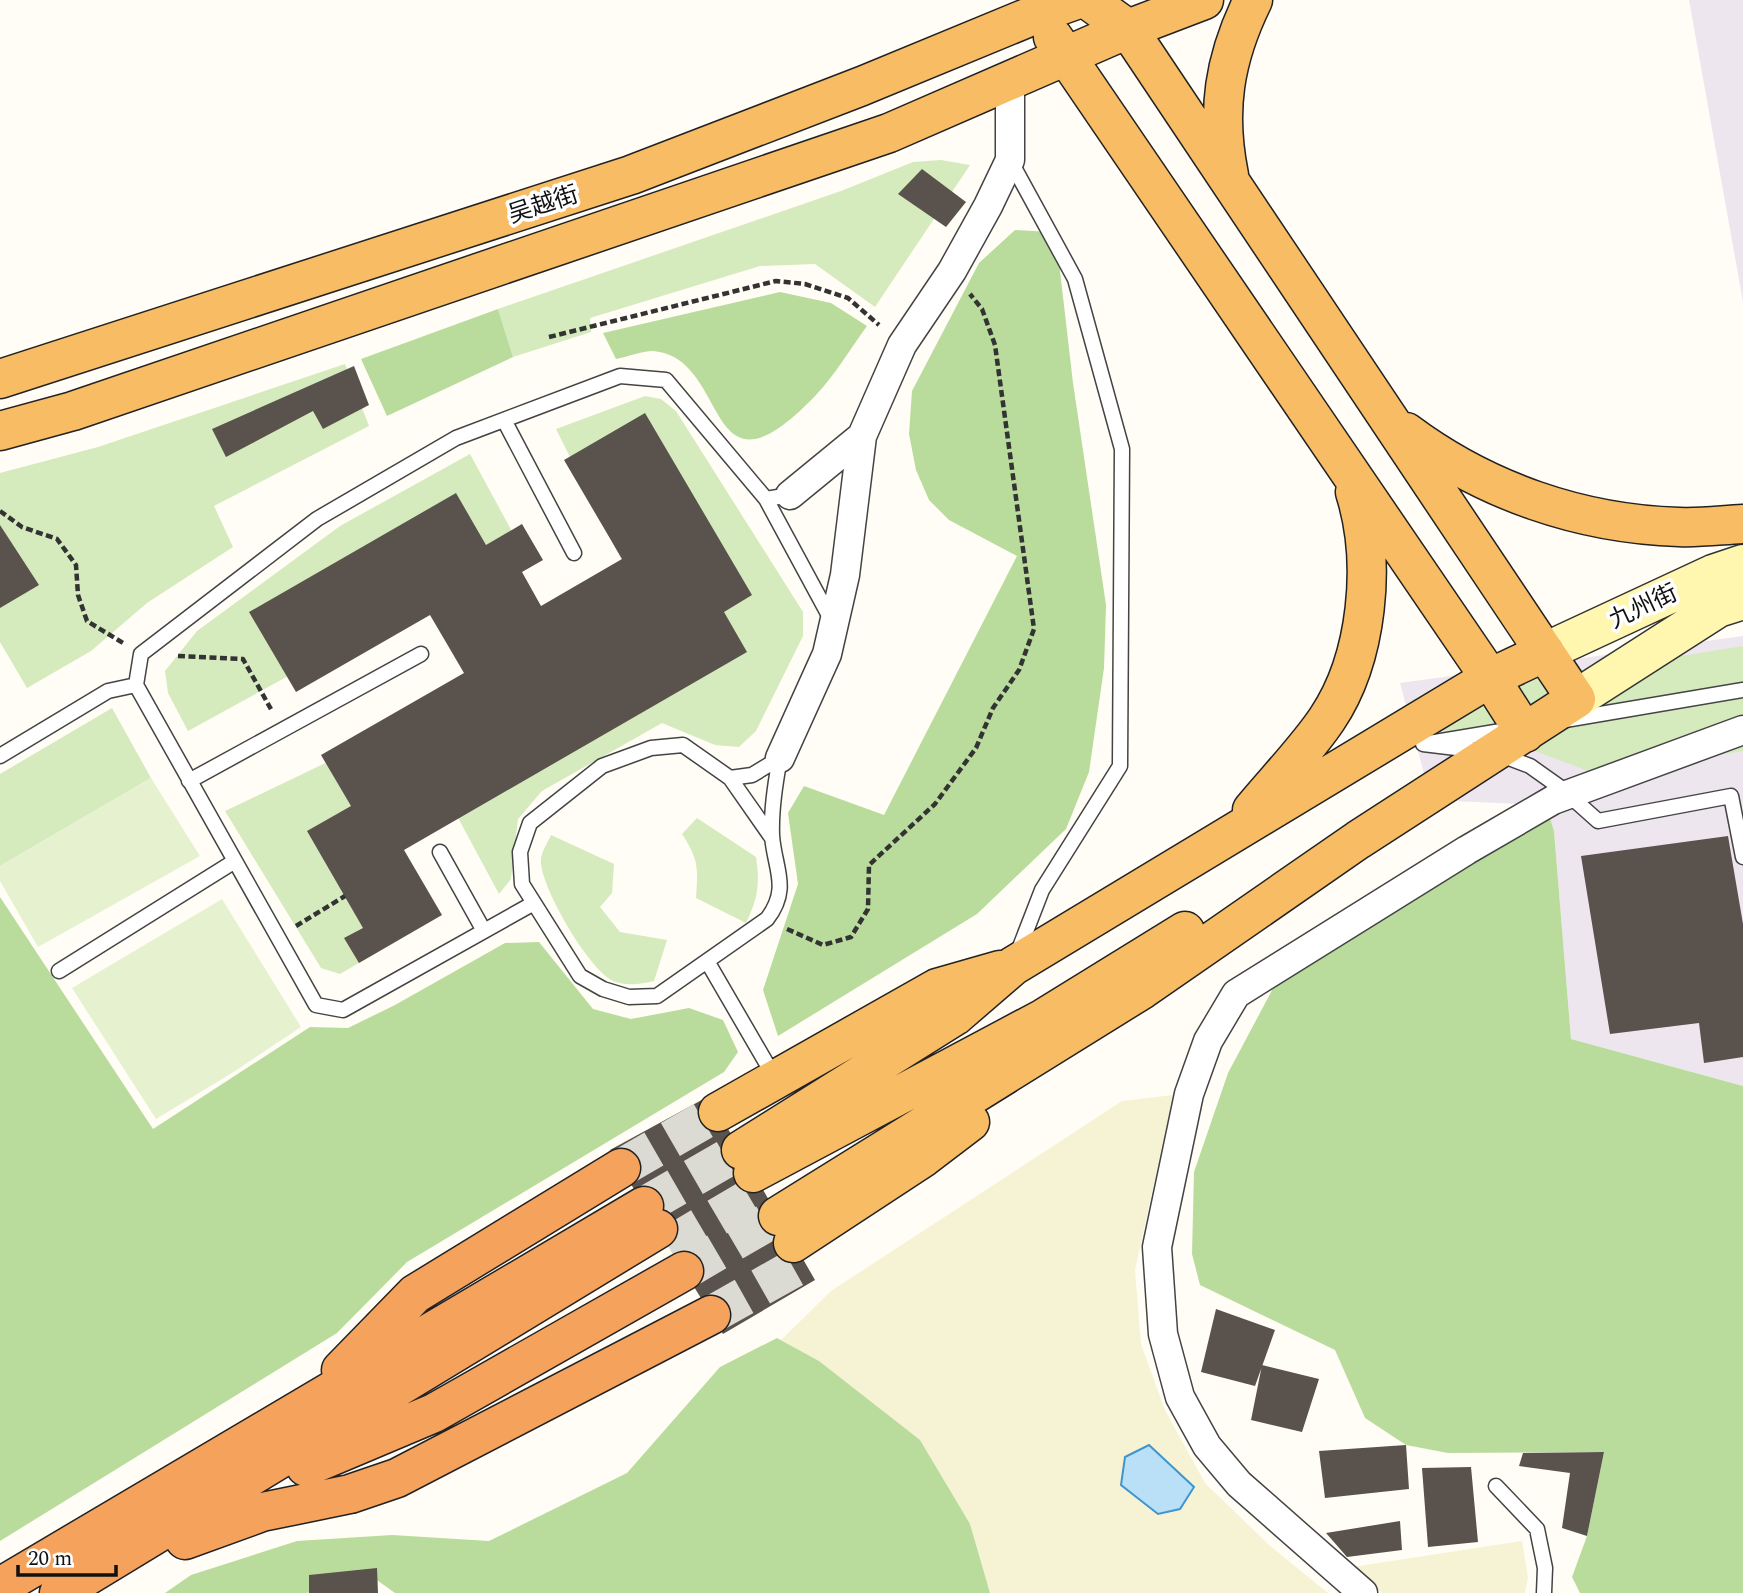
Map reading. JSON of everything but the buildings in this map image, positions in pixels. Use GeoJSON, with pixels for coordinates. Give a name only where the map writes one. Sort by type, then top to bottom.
{"type":"FeatureCollection","features":[{"type":"Feature","properties":{"kind":"highway","name":"吴越街"},"geometry":{"type":"LineString","coordinates":[[0,379],[631,175],[862,86],[1036,6],[1076,0]]}},
{"type":"Feature","properties":{"kind":"highway"},"geometry":{"type":"LineString","coordinates":[[760,1185],[924,1157],[1143,989],[1358,840],[1576,699],[1128,29],[1088,0]]}},
{"type":"Feature","properties":{"kind":"highway"},"geometry":{"type":"LineString","coordinates":[[0,431],[73,411],[890,134],[1128,29],[1204,0]]}},
{"type":"Feature","properties":{"kind":"highway"},"geometry":{"type":"LineString","coordinates":[[1231,184],[1224,150],[1222,116],[1225,81],[1231,52],[1253,0]]}},
{"type":"Feature","properties":{"kind":"highway"},"geometry":{"type":"LineString","coordinates":[[1036,6],[1065,57],[1525,733]]}},
{"type":"Feature","properties":{"kind":"highway"},"geometry":{"type":"LineString","coordinates":[[1388,419],[1454,465],[1515,493],[1565,511],[1642,525],[1682,527],[1743,524]]}},
{"type":"Feature","properties":{"kind":"highway"},"geometry":{"type":"LineString","coordinates":[[1233,833],[1327,719],[1351,667],[1364,611],[1367,576],[1359,504],[1348,470]]}},
{"type":"Feature","properties":{"kind":"highway"},"geometry":{"type":"LineString","coordinates":[[760,1185],[1013,966],[1490,678],[1545,652]]}},
{"type":"Feature","properties":{"kind":"highway"},"geometry":{"type":"LineString","coordinates":[[760,1185],[1045,1018],[1131,963],[1525,733]]}},
{"type":"Feature","properties":{"kind":"highway"},"geometry":{"type":"LineString","coordinates":[[760,1185],[776,1079],[937,988],[1013,966]]}},
{"type":"Feature","properties":{"kind":"highway"},"geometry":{"type":"LineString","coordinates":[[760,1185],[1143,989]]}},
{"type":"Feature","properties":{"kind":"highway"},"geometry":{"type":"LineString","coordinates":[[259,1434],[411,1325],[665,1240]]}},
{"type":"Feature","properties":{"kind":"highway"},"geometry":{"type":"LineString","coordinates":[[0,1587],[259,1434],[665,1240]]}},
{"type":"Feature","properties":{"kind":"highway"},"geometry":{"type":"LineString","coordinates":[[102,1593],[124,1576],[306,1467],[665,1240]]}},
{"type":"Feature","properties":{"kind":"highway"},"geometry":{"type":"LineString","coordinates":[[258,1496],[343,1475],[412,1449],[665,1240]]}},
{"type":"Feature","properties":{"kind":"highway"},"geometry":{"type":"LineString","coordinates":[[185,1540],[262,1511],[350,1494],[397,1478],[665,1240]]}},
{"type":"Feature","properties":{"kind":"highway"},"geometry":{"type":"LineString","coordinates":[[59,1593],[665,1240]]}},
{"type":"Feature","properties":{"kind":"main road","name":"九州街"},"geometry":{"type":"LineString","coordinates":[[1545,652],[1713,574],[1743,564]]}},
{"type":"Feature","properties":{"kind":"main road","name":"九州街"},"geometry":{"type":"LineString","coordinates":[[1576,699],[1718,608],[1743,600]]}},
{"type":"Feature","properties":{"kind":"street"},"geometry":{"type":"LineString","coordinates":[[780,758],[827,654],[845,575],[862,436],[902,345],[952,271],[1010,160],[1010,80]]}},
{"type":"Feature","properties":{"kind":"street"},"geometry":{"type":"LineString","coordinates":[[778,497],[862,436]]}},
{"type":"Feature","properties":{"kind":"street"},"geometry":{"type":"LineString","coordinates":[[1363,1593],[1239,1484],[1207,1446],[1180,1397],[1163,1334],[1157,1247],[1189,1094],[1208,1041],[1236,994],[1542,806],[1743,730]]}},
{"type":"Feature","properties":{"kind":"lane"},"geometry":{"type":"LineString","coordinates":[[1010,160],[1075,279],[1122,449],[1120,766],[1042,890],[1013,966]]}},
{"type":"Feature","properties":{"kind":"lane"},"geometry":{"type":"LineString","coordinates":[[534,903],[343,1010],[316,1005],[135,685],[141,654],[317,519],[456,438],[620,376],[666,380],[778,497],[834,624]]}},
{"type":"Feature","properties":{"kind":"lane"},"geometry":{"type":"LineString","coordinates":[[505,420],[574,553]]}},
{"type":"Feature","properties":{"kind":"lane"},"geometry":{"type":"LineString","coordinates":[[189,781],[421,654]]}},
{"type":"Feature","properties":{"kind":"lane"},"geometry":{"type":"LineString","coordinates":[[0,756],[108,691],[135,685]]}},
{"type":"Feature","properties":{"kind":"lane"},"geometry":{"type":"LineString","coordinates":[[1743,690],[1423,744],[1495,753],[1531,766],[1598,821],[1731,796],[1743,857]]}},
{"type":"Feature","properties":{"kind":"lane"},"geometry":{"type":"LineString","coordinates":[[772,838],[730,778],[683,745],[652,748],[602,766],[530,823],[520,852],[522,884],[580,976],[603,989],[629,997],[657,996],[767,919],[777,906],[780,874],[772,838],[772,803],[780,758]]}},
{"type":"Feature","properties":{"kind":"lane"},"geometry":{"type":"LineString","coordinates":[[730,778],[752,775],[780,758]]}},
{"type":"Feature","properties":{"kind":"lane"},"geometry":{"type":"LineString","coordinates":[[440,852],[484,931]]}},
{"type":"Feature","properties":{"kind":"lane"},"geometry":{"type":"LineString","coordinates":[[59,971],[234,861]]}},
{"type":"Feature","properties":{"kind":"lane"},"geometry":{"type":"LineString","coordinates":[[707,961],[776,1079]]}},
{"type":"Feature","properties":{"kind":"lane"},"geometry":{"type":"LineString","coordinates":[[1496,1486],[1537,1529],[1545,1568],[1544,1593]]}},
{"type":"Feature","properties":{"kind":"path"},"geometry":{"type":"LineString","coordinates":[[767,919],[822,945],[851,937],[868,909],[869,865],[935,804],[976,748],[993,708],[1019,670],[1034,629],[995,345],[982,309],[952,271]]}},
{"type":"Feature","properties":{"kind":"path"},"geometry":{"type":"LineString","coordinates":[[549,337],[776,281],[806,284],[848,298],[902,345]]}},
{"type":"Feature","properties":{"kind":"path"},"geometry":{"type":"LineString","coordinates":[[0,511],[22,527],[57,539],[76,565],[78,595],[87,621],[141,654],[243,659],[283,729]]}},
{"type":"Feature","properties":{"kind":"path"},"geometry":{"type":"LineString","coordinates":[[278,937],[345,896]]}},
{"type":"Feature","properties":{"kind":"shaded area"},"geometry":{"type":"Polygon","coordinates":[[[1689,0],[1743,0],[1743,302],[1689,0]]]}},
{"type":"Feature","properties":{"kind":"shaded area"},"geometry":{"type":"Polygon","coordinates":[[[1743,636],[1743,1086],[1571,1039],[1554,831],[1546,805],[1431,800],[1400,683],[1743,636]]]}},
{"type":"Feature","properties":{"kind":"shaded area"},"geometry":{"type":"Polygon","coordinates":[[[1173,1095],[1135,1270],[1141,1344],[1165,1410],[1205,1483],[1268,1544],[1328,1593],[990,1593],[970,1524],[819,1361],[781,1340],[831,1291],[1122,1101],[1173,1095]]]}},
{"type":"Feature","properties":{"kind":"shaded area"},"geometry":{"type":"Polygon","coordinates":[[[1522,1541],[1528,1577],[1525,1593],[1382,1593],[1352,1567],[1522,1541]]]}},
{"type":"Feature","properties":{"kind":"green space"},"geometry":{"type":"Polygon","coordinates":[[[941,160],[970,165],[875,307],[815,264],[760,266],[590,318],[591,332],[513,357],[498,309],[841,191],[913,162],[941,160]]]}},
{"type":"Feature","properties":{"kind":"green space"},"geometry":{"type":"Polygon","coordinates":[[[1015,230],[1050,232],[1057,245],[1073,383],[1106,605],[1104,668],[1089,772],[1066,829],[977,914],[778,1036],[763,990],[798,884],[788,813],[804,786],[884,815],[1017,556],[949,520],[929,500],[916,470],[909,434],[912,391],[979,263],[1015,230]]]}},
{"type":"Feature","properties":{"kind":"green space"},"geometry":{"type":"Polygon","coordinates":[[[780,292],[831,303],[867,326],[816,395],[780,428],[754,439],[735,435],[721,420],[696,377],[678,359],[653,351],[616,359],[603,333],[780,292]]]}},
{"type":"Feature","properties":{"kind":"green space"},"geometry":{"type":"Polygon","coordinates":[[[498,309],[513,357],[387,416],[361,359],[498,309]]]}},
{"type":"Feature","properties":{"kind":"green space"},"geometry":{"type":"Polygon","coordinates":[[[345,364],[369,426],[214,506],[233,547],[147,603],[91,651],[27,688],[0,642],[0,473],[98,447],[345,364]]]}},
{"type":"Feature","properties":{"kind":"green space"},"geometry":{"type":"Polygon","coordinates":[[[645,396],[661,399],[676,411],[803,612],[803,636],[756,731],[739,747],[715,745],[662,723],[542,791],[518,819],[511,879],[499,894],[442,788],[671,659],[556,429],[645,396]]]}},
{"type":"Feature","properties":{"kind":"green space"},"geometry":{"type":"Polygon","coordinates":[[[470,454],[521,548],[188,731],[168,693],[165,671],[197,631],[340,526],[470,454]]]}},
{"type":"Feature","properties":{"kind":"green space"},"geometry":{"type":"Polygon","coordinates":[[[1743,646],[1743,751],[1599,775],[1516,744],[1419,725],[1413,699],[1743,646]]]}},
{"type":"Feature","properties":{"kind":"green space"},"geometry":{"type":"Polygon","coordinates":[[[112,708],[151,778],[0,866],[0,774],[112,708]]]}},
{"type":"Feature","properties":{"kind":"green space"},"geometry":{"type":"Polygon","coordinates":[[[361,746],[403,937],[340,974],[321,968],[225,811],[361,746]]]}},
{"type":"Feature","properties":{"kind":"green space"},"geometry":{"type":"Polygon","coordinates":[[[151,778],[200,856],[38,947],[0,881],[0,866],[151,778]]]}},
{"type":"Feature","properties":{"kind":"green space"},"geometry":{"type":"Polygon","coordinates":[[[1546,805],[1554,831],[1571,1039],[1743,1086],[1743,1593],[1580,1593],[1572,1577],[1587,1536],[1604,1452],[1448,1453],[1406,1445],[1365,1418],[1335,1350],[1200,1285],[1192,1254],[1194,1172],[1228,1073],[1278,979],[1546,805]]]}},
{"type":"Feature","properties":{"kind":"green space"},"geometry":{"type":"Polygon","coordinates":[[[697,818],[756,857],[757,891],[746,923],[696,898],[696,864],[682,834],[697,818]]]}},
{"type":"Feature","properties":{"kind":"green space"},"geometry":{"type":"Polygon","coordinates":[[[551,835],[614,864],[612,893],[600,907],[620,932],[667,940],[654,981],[635,984],[616,982],[594,964],[581,947],[548,889],[543,872],[541,857],[551,835]]]}},
{"type":"Feature","properties":{"kind":"green space"},"geometry":{"type":"Polygon","coordinates":[[[0,897],[153,1129],[310,1027],[348,1028],[395,1005],[505,943],[539,942],[593,1009],[631,1019],[689,1008],[723,1020],[738,1052],[724,1072],[407,1262],[337,1333],[0,1541],[0,897]]]}},
{"type":"Feature","properties":{"kind":"green space"},"geometry":{"type":"Polygon","coordinates":[[[222,899],[301,1027],[156,1119],[72,988],[222,899]]]}},
{"type":"Feature","properties":{"kind":"green space"},"geometry":{"type":"Polygon","coordinates":[[[777,1338],[819,1361],[920,1440],[970,1524],[990,1593],[395,1593],[367,1573],[307,1593],[165,1593],[191,1575],[297,1541],[392,1535],[489,1541],[627,1473],[720,1367],[777,1338]]]}},
{"type":"Feature","properties":{"kind":"water"},"geometry":{"type":"Polygon","coordinates":[[[1149,1445],[1194,1487],[1180,1509],[1158,1514],[1121,1485],[1125,1457],[1149,1445]]]}},
{"type":"Feature","properties":{"kind":"tunnel"},"geometry":{"type":"LineString","coordinates":[[621,1168],[718,1112]]}},
{"type":"Feature","properties":{"kind":"tunnel"},"geometry":{"type":"LineString","coordinates":[[644,1206],[741,1150]]}},
{"type":"Feature","properties":{"kind":"tunnel"},"geometry":{"type":"LineString","coordinates":[[668,1246],[763,1190]]}},
{"type":"Feature","properties":{"kind":"tunnel"},"geometry":{"type":"LineString","coordinates":[[684,1271],[778,1216]]}},
{"type":"Feature","properties":{"kind":"tunnel"},"geometry":{"type":"LineString","coordinates":[[711,1315],[805,1262]]}}]}
